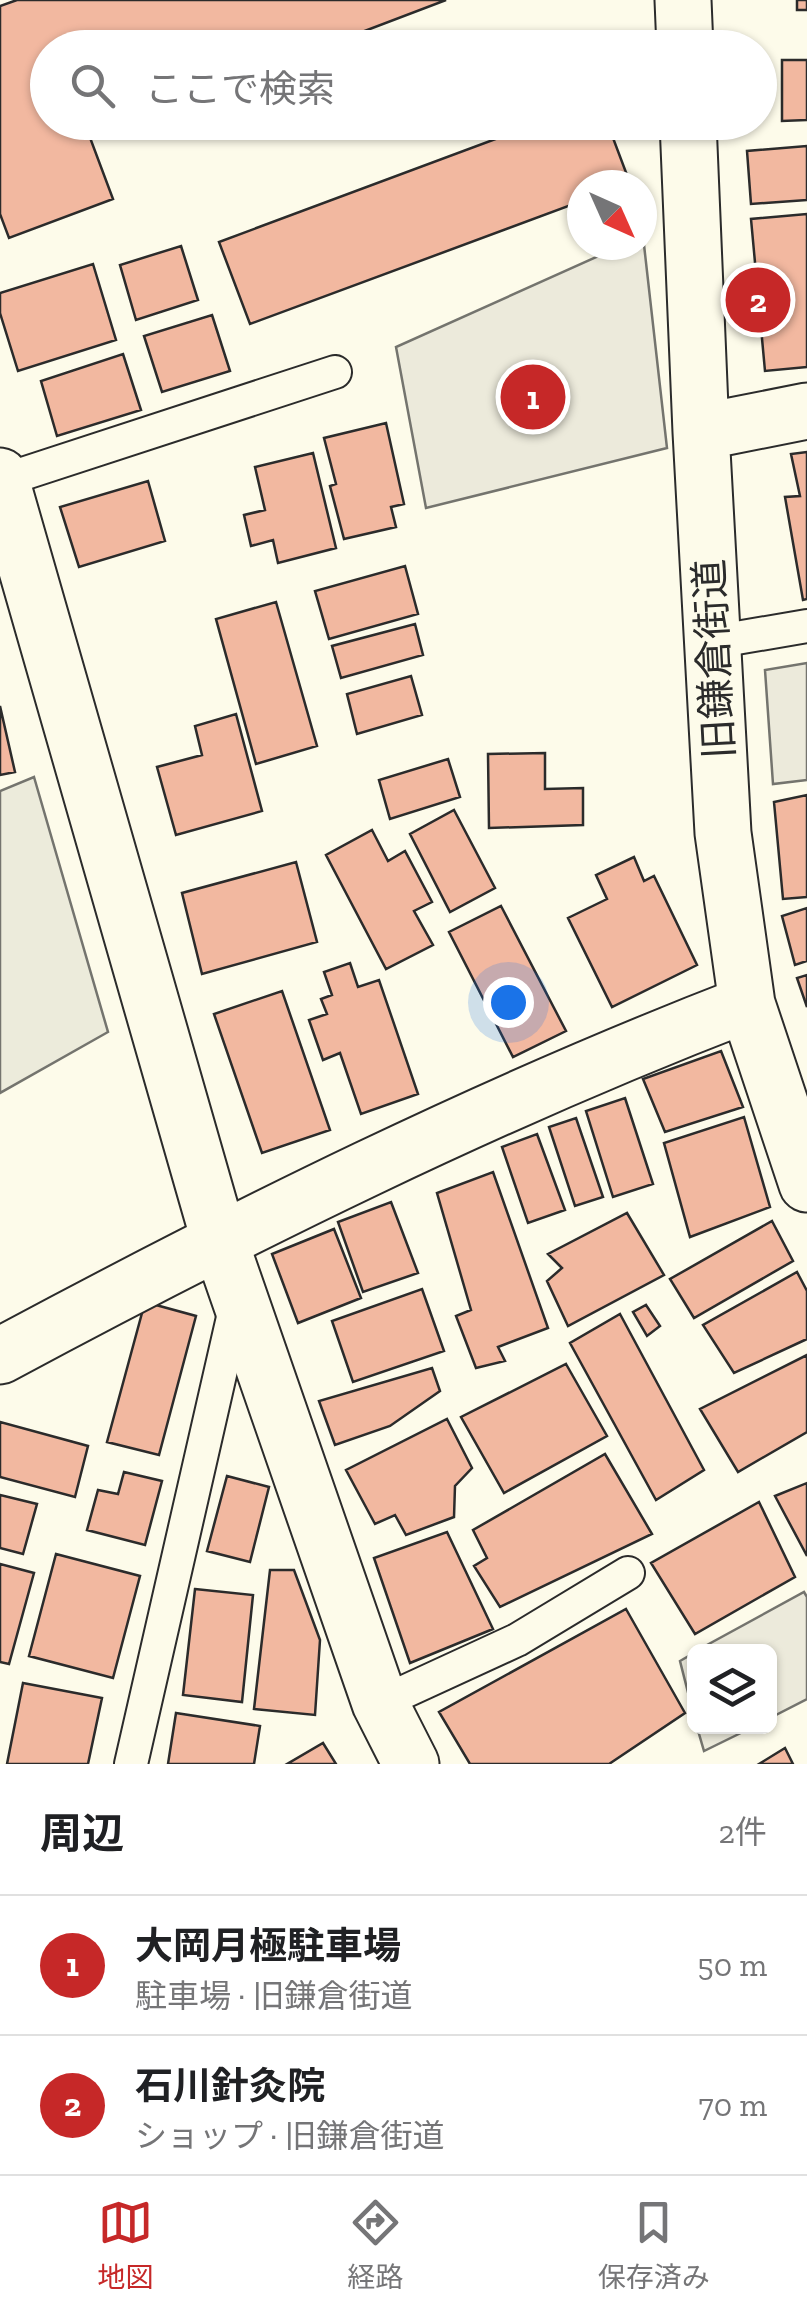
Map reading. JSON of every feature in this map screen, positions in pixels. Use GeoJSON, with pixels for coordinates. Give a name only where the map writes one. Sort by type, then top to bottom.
{"type":"FeatureCollection","features":[{"type":"Feature","properties":{"kind":"street"},"geometry":{"type":"LineString","coordinates":[[683,0],[684,30]]}},
{"type":"Feature","properties":{"kind":"street","name":"旧鎌倉街道"},"geometry":{"type":"LineString","coordinates":[[689,140],[724,833],[747,1004],[792,1092],[807,1184]]}},
{"type":"Feature","properties":{"kind":"street"},"geometry":{"type":"LineString","coordinates":[[701,432],[807,411]]}},
{"type":"Feature","properties":{"kind":"street"},"geometry":{"type":"LineString","coordinates":[[1,479],[218,1239],[380,1703],[412,1764]]}},
{"type":"Feature","properties":{"kind":"street"},"geometry":{"type":"LineString","coordinates":[[0,1356],[218,1239],[628,1050],[747,1004]]}},
{"type":"Feature","properties":{"kind":"lane"},"geometry":{"type":"LineString","coordinates":[[1,479],[335,372]]}},
{"type":"Feature","properties":{"kind":"lane"},"geometry":{"type":"LineString","coordinates":[[713,642],[807,626]]}},
{"type":"Feature","properties":{"kind":"lane"},"geometry":{"type":"LineString","coordinates":[[131,1764],[239,1292]]}},
{"type":"Feature","properties":{"kind":"lane"},"geometry":{"type":"LineString","coordinates":[[380,1703],[517,1640],[628,1573]]}},
{"type":"Feature","properties":{"kind":"shaded area"},"geometry":{"type":"Polygon","coordinates":[[[590,260],[646,260],[667,448],[426,508],[396,347],[590,260]]]}},
{"type":"Feature","properties":{"kind":"shaded area"},"geometry":{"type":"Polygon","coordinates":[[[807,663],[807,780],[773,784],[765,670],[807,663]]]}},
{"type":"Feature","properties":{"kind":"shaded area"},"geometry":{"type":"Polygon","coordinates":[[[34,777],[108,1032],[0,1093],[0,791],[34,777]]]}},
{"type":"Feature","properties":{"kind":"shaded area"},"geometry":{"type":"Polygon","coordinates":[[[804,1592],[807,1699],[777,1714],[777,1644],[709,1644],[804,1592]]]}},
{"type":"Feature","properties":{"kind":"shaded area"},"geometry":{"type":"Polygon","coordinates":[[[687,1657],[687,1688],[680,1661],[687,1657]]]}},
{"type":"Feature","properties":{"kind":"shaded area"},"geometry":{"type":"Polygon","coordinates":[[[699,1734],[739,1734],[704,1751],[699,1734]]]}},
{"type":"Feature","properties":{"kind":"building"},"geometry":{"type":"Polygon","coordinates":[[[17,0],[446,0],[367,30],[30,30],[30,140],[91,140],[113,199],[9,238],[0,214],[0,6],[17,0]]]}},
{"type":"Feature","properties":{"kind":"building"},"geometry":{"type":"Polygon","coordinates":[[[797,0],[807,0],[807,10],[797,10],[797,0]]]}},
{"type":"Feature","properties":{"kind":"building"},"geometry":{"type":"Polygon","coordinates":[[[782,60],[807,60],[807,120],[782,121],[782,60]]]}},
{"type":"Feature","properties":{"kind":"building"},"geometry":{"type":"Polygon","coordinates":[[[493,140],[614,140],[625,170],[567,170],[567,207],[250,324],[219,242],[493,140]]]}},
{"type":"Feature","properties":{"kind":"building"},"geometry":{"type":"Polygon","coordinates":[[[807,146],[807,200],[751,204],[747,151],[807,146]]]}},
{"type":"Feature","properties":{"kind":"building"},"geometry":{"type":"Polygon","coordinates":[[[807,214],[807,367],[765,371],[751,219],[807,214]]]}},
{"type":"Feature","properties":{"kind":"building"},"geometry":{"type":"Polygon","coordinates":[[[181,246],[198,300],[136,320],[120,265],[181,246]]]}},
{"type":"Feature","properties":{"kind":"building"},"geometry":{"type":"Polygon","coordinates":[[[93,264],[116,340],[18,371],[0,313],[0,293],[93,264]]]}},
{"type":"Feature","properties":{"kind":"building"},"geometry":{"type":"Polygon","coordinates":[[[212,315],[230,371],[162,392],[144,336],[212,315]]]}},
{"type":"Feature","properties":{"kind":"building"},"geometry":{"type":"Polygon","coordinates":[[[123,354],[141,410],[57,436],[41,381],[123,354]]]}},
{"type":"Feature","properties":{"kind":"building"},"geometry":{"type":"Polygon","coordinates":[[[386,423],[404,504],[391,507],[396,527],[344,539],[330,486],[336,484],[324,438],[386,423]]]}},
{"type":"Feature","properties":{"kind":"building"},"geometry":{"type":"Polygon","coordinates":[[[807,452],[807,599],[803,600],[785,497],[800,496],[791,454],[807,452]]]}},
{"type":"Feature","properties":{"kind":"building"},"geometry":{"type":"Polygon","coordinates":[[[313,453],[336,548],[278,563],[273,540],[251,546],[244,515],[265,510],[255,467],[313,453]]]}},
{"type":"Feature","properties":{"kind":"building"},"geometry":{"type":"Polygon","coordinates":[[[148,481],[165,541],[79,567],[60,507],[148,481]]]}},
{"type":"Feature","properties":{"kind":"building"},"geometry":{"type":"Polygon","coordinates":[[[405,566],[418,614],[329,639],[315,591],[405,566]]]}},
{"type":"Feature","properties":{"kind":"building"},"geometry":{"type":"Polygon","coordinates":[[[276,602],[317,746],[256,764],[216,619],[276,602]]]}},
{"type":"Feature","properties":{"kind":"building"},"geometry":{"type":"Polygon","coordinates":[[[415,624],[423,655],[341,678],[332,646],[415,624]]]}},
{"type":"Feature","properties":{"kind":"building"},"geometry":{"type":"Polygon","coordinates":[[[411,676],[422,715],[357,734],[347,694],[411,676]]]}},
{"type":"Feature","properties":{"kind":"building"},"geometry":{"type":"Polygon","coordinates":[[[0,706],[15,772],[0,775],[0,706]]]}},
{"type":"Feature","properties":{"kind":"building"},"geometry":{"type":"Polygon","coordinates":[[[236,714],[262,811],[176,835],[157,767],[202,755],[195,726],[236,714]]]}},
{"type":"Feature","properties":{"kind":"building"},"geometry":{"type":"Polygon","coordinates":[[[545,753],[545,789],[583,788],[583,825],[489,828],[488,754],[545,753]]]}},
{"type":"Feature","properties":{"kind":"building"},"geometry":{"type":"Polygon","coordinates":[[[448,759],[460,797],[390,819],[379,780],[448,759]]]}},
{"type":"Feature","properties":{"kind":"building"},"geometry":{"type":"Polygon","coordinates":[[[807,795],[807,897],[783,899],[774,802],[807,795]]]}},
{"type":"Feature","properties":{"kind":"building"},"geometry":{"type":"Polygon","coordinates":[[[454,810],[495,888],[450,912],[410,834],[454,810]]]}},
{"type":"Feature","properties":{"kind":"building"},"geometry":{"type":"Polygon","coordinates":[[[372,830],[388,861],[405,851],[432,902],[414,911],[433,945],[386,969],[326,855],[372,830]]]}},
{"type":"Feature","properties":{"kind":"building"},"geometry":{"type":"Polygon","coordinates":[[[634,857],[644,881],[654,876],[697,965],[612,1007],[568,918],[607,899],[596,875],[634,857]]]}},
{"type":"Feature","properties":{"kind":"building"},"geometry":{"type":"Polygon","coordinates":[[[296,862],[317,942],[202,974],[182,893],[296,862]]]}},
{"type":"Feature","properties":{"kind":"building"},"geometry":{"type":"Polygon","coordinates":[[[501,906],[566,1031],[513,1057],[449,932],[501,906]]]}},
{"type":"Feature","properties":{"kind":"building"},"geometry":{"type":"Polygon","coordinates":[[[807,908],[807,961],[795,965],[782,916],[807,908]]]}},
{"type":"Feature","properties":{"kind":"building"},"geometry":{"type":"Polygon","coordinates":[[[350,963],[358,987],[379,980],[418,1094],[361,1114],[340,1053],[323,1060],[309,1020],[327,1014],[321,999],[332,995],[324,972],[350,963]]]}},
{"type":"Feature","properties":{"kind":"building"},"geometry":{"type":"Polygon","coordinates":[[[807,975],[807,1007],[797,978],[807,975]]]}},
{"type":"Feature","properties":{"kind":"building"},"geometry":{"type":"Polygon","coordinates":[[[282,991],[330,1130],[262,1153],[214,1014],[282,991]]]}},
{"type":"Feature","properties":{"kind":"building"},"geometry":{"type":"Polygon","coordinates":[[[721,1051],[743,1107],[665,1132],[643,1079],[721,1051]]]}},
{"type":"Feature","properties":{"kind":"building"},"geometry":{"type":"Polygon","coordinates":[[[625,1098],[653,1184],[613,1197],[586,1111],[625,1098]]]}},
{"type":"Feature","properties":{"kind":"building"},"geometry":{"type":"Polygon","coordinates":[[[744,1117],[770,1207],[690,1237],[664,1143],[744,1117]]]}},
{"type":"Feature","properties":{"kind":"building"},"geometry":{"type":"Polygon","coordinates":[[[576,1118],[603,1197],[575,1206],[549,1127],[576,1118]]]}},
{"type":"Feature","properties":{"kind":"building"},"geometry":{"type":"Polygon","coordinates":[[[537,1134],[565,1210],[528,1223],[502,1147],[537,1134]]]}},
{"type":"Feature","properties":{"kind":"building"},"geometry":{"type":"Polygon","coordinates":[[[493,1172],[548,1328],[498,1347],[505,1361],[476,1368],[456,1316],[471,1310],[437,1193],[493,1172]]]}},
{"type":"Feature","properties":{"kind":"building"},"geometry":{"type":"Polygon","coordinates":[[[391,1202],[418,1273],[363,1292],[338,1222],[391,1202]]]}},
{"type":"Feature","properties":{"kind":"building"},"geometry":{"type":"Polygon","coordinates":[[[627,1213],[664,1275],[568,1326],[547,1281],[562,1268],[548,1254],[627,1213]]]}},
{"type":"Feature","properties":{"kind":"building"},"geometry":{"type":"Polygon","coordinates":[[[772,1221],[793,1261],[694,1318],[670,1279],[772,1221]]]}},
{"type":"Feature","properties":{"kind":"building"},"geometry":{"type":"Polygon","coordinates":[[[334,1229],[361,1298],[298,1323],[272,1254],[334,1229]]]}},
{"type":"Feature","properties":{"kind":"building"},"geometry":{"type":"Polygon","coordinates":[[[797,1272],[807,1291],[807,1339],[734,1373],[703,1325],[797,1272]]]}},
{"type":"Feature","properties":{"kind":"building"},"geometry":{"type":"Polygon","coordinates":[[[422,1289],[444,1351],[353,1382],[332,1321],[422,1289]]]}},
{"type":"Feature","properties":{"kind":"building"},"geometry":{"type":"Polygon","coordinates":[[[145,1302],[196,1316],[159,1455],[107,1442],[145,1302]]]}},
{"type":"Feature","properties":{"kind":"building"},"geometry":{"type":"Polygon","coordinates":[[[646,1305],[660,1326],[647,1336],[633,1312],[646,1305]]]}},
{"type":"Feature","properties":{"kind":"building"},"geometry":{"type":"Polygon","coordinates":[[[620,1314],[704,1470],[656,1500],[570,1343],[620,1314]]]}},
{"type":"Feature","properties":{"kind":"building"},"geometry":{"type":"Polygon","coordinates":[[[807,1355],[807,1432],[738,1472],[700,1409],[807,1355]]]}},
{"type":"Feature","properties":{"kind":"building"},"geometry":{"type":"Polygon","coordinates":[[[566,1364],[607,1436],[504,1493],[461,1417],[566,1364]]]}},
{"type":"Feature","properties":{"kind":"building"},"geometry":{"type":"Polygon","coordinates":[[[432,1368],[440,1391],[390,1426],[335,1445],[319,1401],[432,1368]]]}},
{"type":"Feature","properties":{"kind":"building"},"geometry":{"type":"Polygon","coordinates":[[[447,1419],[472,1468],[455,1486],[454,1517],[406,1535],[395,1515],[375,1524],[346,1470],[447,1419]]]}},
{"type":"Feature","properties":{"kind":"building"},"geometry":{"type":"Polygon","coordinates":[[[0,1422],[88,1446],[75,1497],[0,1477],[0,1422]]]}},
{"type":"Feature","properties":{"kind":"building"},"geometry":{"type":"Polygon","coordinates":[[[605,1454],[652,1534],[500,1607],[474,1566],[487,1558],[473,1530],[605,1454]]]}},
{"type":"Feature","properties":{"kind":"building"},"geometry":{"type":"Polygon","coordinates":[[[124,1472],[162,1481],[145,1545],[87,1530],[98,1490],[118,1494],[124,1472]]]}},
{"type":"Feature","properties":{"kind":"building"},"geometry":{"type":"Polygon","coordinates":[[[227,1476],[269,1487],[250,1562],[207,1551],[227,1476]]]}},
{"type":"Feature","properties":{"kind":"building"},"geometry":{"type":"Polygon","coordinates":[[[807,1483],[807,1556],[775,1496],[807,1483]]]}},
{"type":"Feature","properties":{"kind":"building"},"geometry":{"type":"Polygon","coordinates":[[[0,1495],[37,1504],[23,1554],[0,1548],[0,1495]]]}},
{"type":"Feature","properties":{"kind":"building"},"geometry":{"type":"Polygon","coordinates":[[[759,1502],[795,1577],[695,1634],[651,1563],[759,1502]]]}},
{"type":"Feature","properties":{"kind":"building"},"geometry":{"type":"Polygon","coordinates":[[[447,1532],[493,1629],[410,1663],[374,1558],[447,1532]]]}},
{"type":"Feature","properties":{"kind":"building"},"geometry":{"type":"Polygon","coordinates":[[[56,1554],[140,1576],[113,1678],[29,1656],[56,1554]]]}},
{"type":"Feature","properties":{"kind":"building"},"geometry":{"type":"Polygon","coordinates":[[[0,1564],[34,1573],[9,1664],[0,1662],[0,1564]]]}},
{"type":"Feature","properties":{"kind":"building"},"geometry":{"type":"Polygon","coordinates":[[[270,1570],[294,1570],[320,1640],[315,1715],[254,1709],[270,1570]]]}},
{"type":"Feature","properties":{"kind":"building"},"geometry":{"type":"Polygon","coordinates":[[[195,1589],[253,1595],[242,1702],[183,1695],[195,1589]]]}},
{"type":"Feature","properties":{"kind":"building"},"geometry":{"type":"Polygon","coordinates":[[[626,1609],[685,1713],[609,1764],[470,1764],[439,1712],[626,1609]]]}},
{"type":"Feature","properties":{"kind":"building"},"geometry":{"type":"Polygon","coordinates":[[[23,1683],[102,1698],[88,1764],[7,1764],[23,1683]]]}},
{"type":"Feature","properties":{"kind":"building"},"geometry":{"type":"Polygon","coordinates":[[[176,1713],[260,1726],[254,1764],[168,1764],[176,1713]]]}},
{"type":"Feature","properties":{"kind":"building"},"geometry":{"type":"Polygon","coordinates":[[[323,1743],[336,1764],[287,1764],[323,1743]]]}},
{"type":"Feature","properties":{"kind":"building"},"geometry":{"type":"Polygon","coordinates":[[[785,1748],[793,1764],[759,1764],[785,1748]]]}},
{"type":"Feature","properties":{"kind":"place","name":"石川針灸院"},"geometry":{"type":"Point","coordinates":[758,300]}},
{"type":"Feature","properties":{"kind":"place","name":"大岡月極駐車場"},"geometry":{"type":"Point","coordinates":[533,397]}}]}
